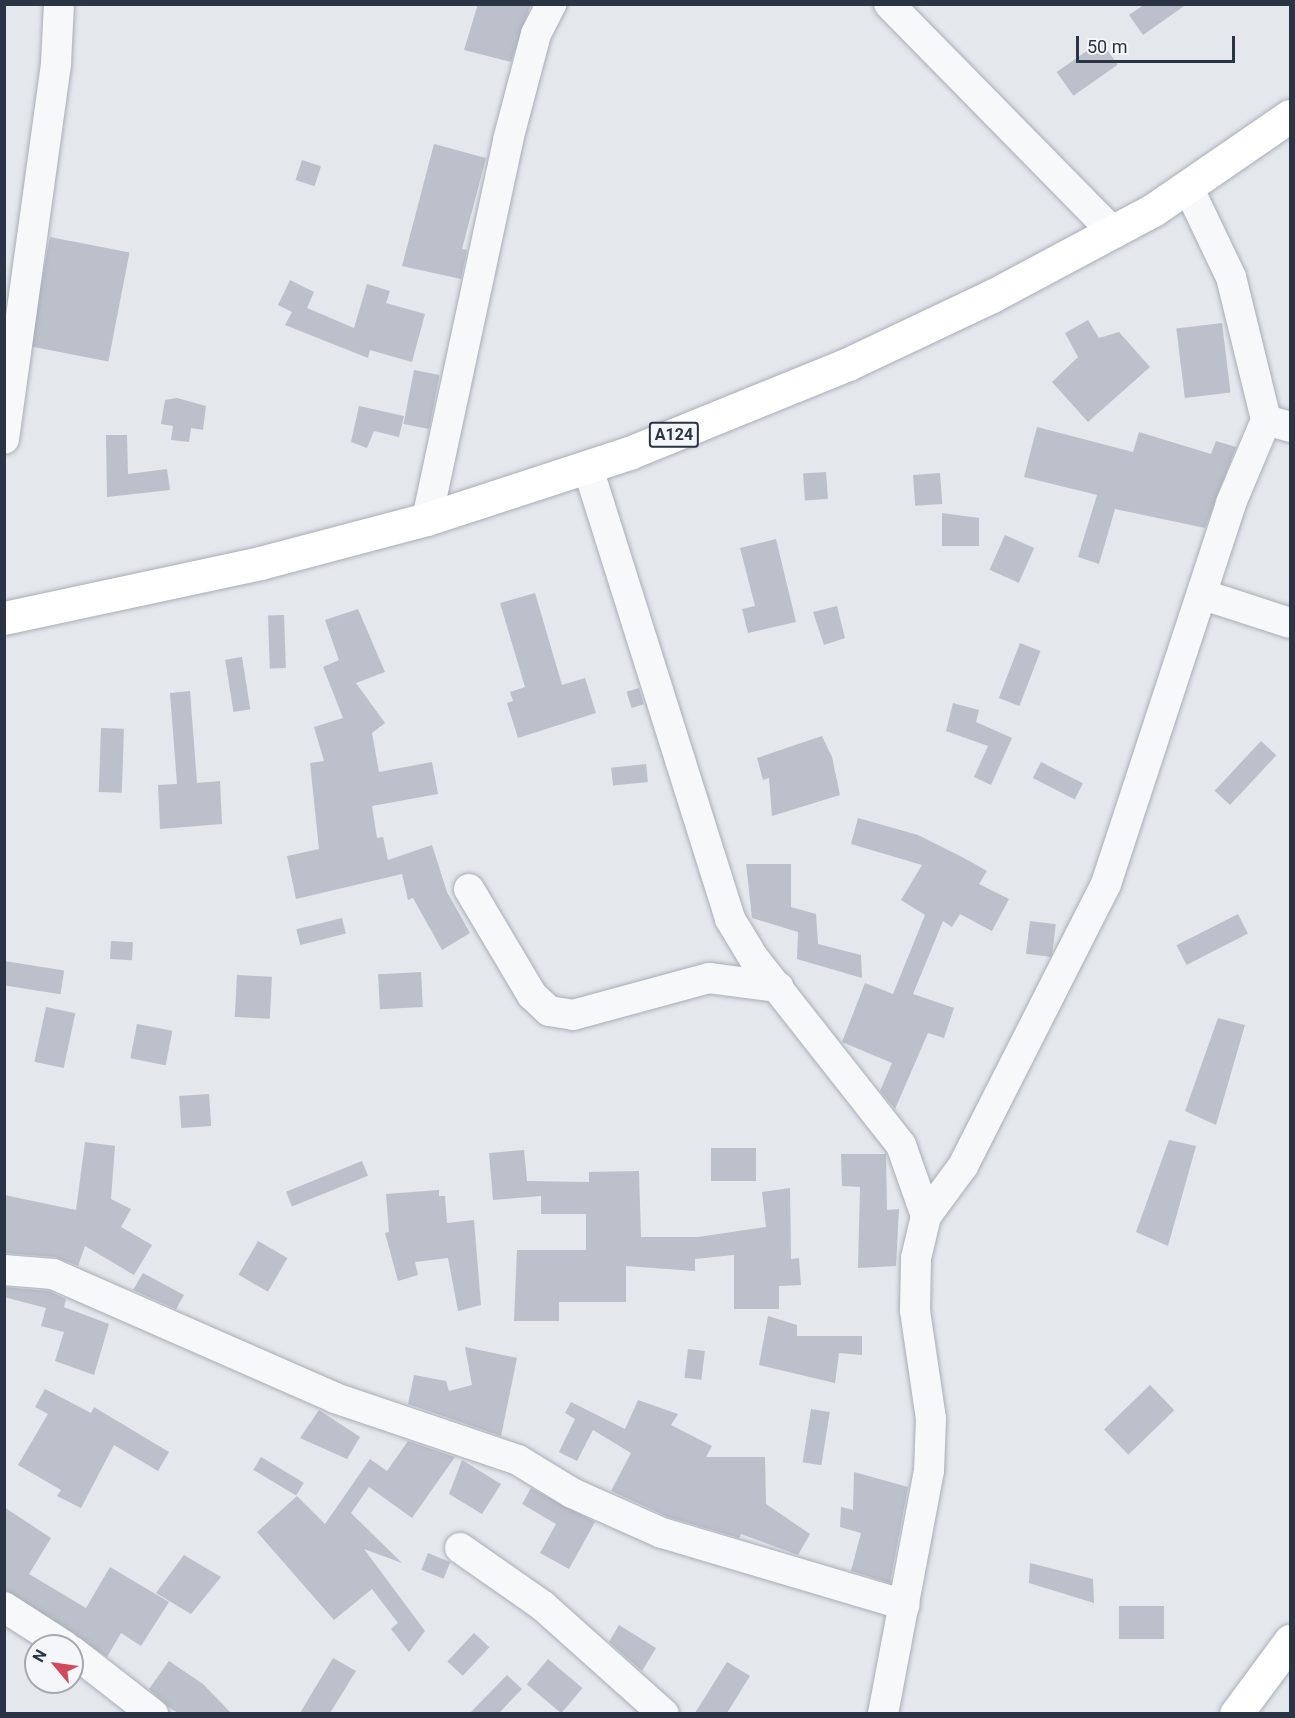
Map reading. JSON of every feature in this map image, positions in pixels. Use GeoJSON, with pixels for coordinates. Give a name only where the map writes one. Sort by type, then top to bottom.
{"type":"FeatureCollection","features":[{"type":"Feature","properties":{"kind":"main road","name":"A124"},"geometry":{"type":"LineString","coordinates":[[4,618],[260,563],[427,519],[588,468],[848,364],[1114,232],[1188,187],[1290,116]]}},
{"type":"Feature","properties":{"kind":"main road"},"geometry":{"type":"LineString","coordinates":[[1236,1713],[1290,1641]]}},
{"type":"Feature","properties":{"kind":"street"},"geometry":{"type":"LineString","coordinates":[[4,439],[56,63],[59,4]]}},
{"type":"Feature","properties":{"kind":"street"},"geometry":{"type":"LineString","coordinates":[[427,519],[510,130],[536,34],[551,4]]}},
{"type":"Feature","properties":{"kind":"street"},"geometry":{"type":"LineString","coordinates":[[889,4],[1114,232]]}},
{"type":"Feature","properties":{"kind":"street"},"geometry":{"type":"LineString","coordinates":[[883,1713],[929,1471],[931,1419],[915,1310],[916,1258],[926,1216],[963,1166],[1106,884],[1204,595],[1231,502],[1278,424],[1231,277],[1188,187]]}},
{"type":"Feature","properties":{"kind":"street"},"geometry":{"type":"LineString","coordinates":[[588,468],[711,871],[730,919],[778,987],[901,1145],[926,1216]]}},
{"type":"Feature","properties":{"kind":"street"},"geometry":{"type":"LineString","coordinates":[[1204,595],[1290,622]]}},
{"type":"Feature","properties":{"kind":"street"},"geometry":{"type":"LineString","coordinates":[[469,889],[532,995],[549,1011],[573,1015],[709,978],[778,987]]}},
{"type":"Feature","properties":{"kind":"street"},"geometry":{"type":"LineString","coordinates":[[4,1270],[53,1274],[335,1398],[518,1460],[572,1493],[662,1533],[905,1605]]}},
{"type":"Feature","properties":{"kind":"street"},"geometry":{"type":"LineString","coordinates":[[460,1548],[543,1606],[664,1713]]}},
{"type":"Feature","properties":{"kind":"street"},"geometry":{"type":"LineString","coordinates":[[4,1607],[46,1634]]}},
{"type":"Feature","properties":{"kind":"street"},"geometry":{"type":"LineString","coordinates":[[84,1659],[153,1713]]}},
{"type":"Feature","properties":{"kind":"building"},"geometry":{"type":"Polygon","coordinates":[[[478,4],[531,4],[511,62],[464,50],[478,4]]]}},
{"type":"Feature","properties":{"kind":"building"},"geometry":{"type":"Polygon","coordinates":[[[1145,4],[1187,4],[1143,35],[1129,15],[1145,4]]]}},
{"type":"Feature","properties":{"kind":"building"},"geometry":{"type":"Polygon","coordinates":[[[1101,41],[1118,65],[1073,96],[1057,72],[1101,41]]]}},
{"type":"Feature","properties":{"kind":"building"},"geometry":{"type":"Polygon","coordinates":[[[434,144],[486,158],[462,249],[467,250],[461,279],[402,266],[434,144]]]}},
{"type":"Feature","properties":{"kind":"building"},"geometry":{"type":"Polygon","coordinates":[[[302,160],[321,166],[315,186],[296,180],[302,160]]]}},
{"type":"Feature","properties":{"kind":"building"},"geometry":{"type":"Polygon","coordinates":[[[50,237],[130,252],[108,361],[29,346],[50,237]]]}},
{"type":"Feature","properties":{"kind":"building"},"geometry":{"type":"Polygon","coordinates":[[[290,280],[314,292],[307,308],[354,328],[367,284],[390,291],[386,303],[425,314],[412,362],[370,350],[368,358],[285,325],[292,312],[278,305],[290,280]]]}},
{"type":"Feature","properties":{"kind":"building"},"geometry":{"type":"Polygon","coordinates":[[[1088,320],[1099,338],[1119,332],[1150,367],[1088,422],[1052,382],[1078,357],[1065,333],[1088,320]]]}},
{"type":"Feature","properties":{"kind":"building"},"geometry":{"type":"Polygon","coordinates":[[[1222,323],[1231,392],[1185,398],[1176,329],[1222,323]]]}},
{"type":"Feature","properties":{"kind":"building"},"geometry":{"type":"Polygon","coordinates":[[[414,370],[440,375],[429,429],[404,424],[414,370]]]}},
{"type":"Feature","properties":{"kind":"building"},"geometry":{"type":"Polygon","coordinates":[[[177,398],[206,406],[203,430],[191,428],[189,442],[171,440],[173,426],[161,424],[165,400],[177,398]]]}},
{"type":"Feature","properties":{"kind":"building"},"geometry":{"type":"Polygon","coordinates":[[[359,406],[404,416],[399,437],[374,431],[367,448],[351,442],[359,406]]]}},
{"type":"Feature","properties":{"kind":"building"},"geometry":{"type":"Polygon","coordinates":[[[1037,427],[1133,452],[1139,432],[1211,454],[1216,441],[1236,447],[1205,528],[1115,509],[1099,564],[1078,557],[1097,495],[1024,477],[1037,427]]]}},
{"type":"Feature","properties":{"kind":"building"},"geometry":{"type":"Polygon","coordinates":[[[106,435],[127,435],[128,474],[167,469],[170,490],[107,497],[106,435]]]}},
{"type":"Feature","properties":{"kind":"building"},"geometry":{"type":"Polygon","coordinates":[[[826,472],[828,499],[805,501],[803,474],[826,472]]]}},
{"type":"Feature","properties":{"kind":"building"},"geometry":{"type":"Polygon","coordinates":[[[940,473],[942,504],[915,506],[913,475],[940,473]]]}},
{"type":"Feature","properties":{"kind":"building"},"geometry":{"type":"Polygon","coordinates":[[[942,513],[979,518],[979,546],[942,546],[942,513]]]}},
{"type":"Feature","properties":{"kind":"building"},"geometry":{"type":"Polygon","coordinates":[[[1005,535],[1034,548],[1019,583],[990,570],[1005,535]]]}},
{"type":"Feature","properties":{"kind":"building"},"geometry":{"type":"Polygon","coordinates":[[[776,539],[796,622],[748,633],[742,609],[755,606],[740,548],[776,539]]]}},
{"type":"Feature","properties":{"kind":"building"},"geometry":{"type":"Polygon","coordinates":[[[535,593],[562,685],[585,678],[596,713],[518,738],[507,703],[513,701],[510,692],[525,687],[500,603],[535,593]]]}},
{"type":"Feature","properties":{"kind":"building"},"geometry":{"type":"Polygon","coordinates":[[[837,606],[845,638],[824,645],[813,612],[837,606]]]}},
{"type":"Feature","properties":{"kind":"building"},"geometry":{"type":"Polygon","coordinates":[[[358,609],[385,672],[356,683],[385,723],[372,733],[379,772],[432,762],[438,794],[372,806],[377,838],[383,837],[388,860],[432,845],[447,892],[470,933],[442,950],[413,898],[408,900],[402,874],[296,899],[287,856],[319,849],[310,763],[324,761],[314,727],[343,718],[323,667],[339,660],[325,620],[358,609]]]}},
{"type":"Feature","properties":{"kind":"building"},"geometry":{"type":"Polygon","coordinates":[[[284,615],[286,668],[270,669],[268,616],[284,615]]]}},
{"type":"Feature","properties":{"kind":"building"},"geometry":{"type":"Polygon","coordinates":[[[1020,643],[1041,651],[1019,706],[999,698],[1020,643]]]}},
{"type":"Feature","properties":{"kind":"building"},"geometry":{"type":"Polygon","coordinates":[[[242,657],[250,709],[234,712],[225,660],[242,657]]]}},
{"type":"Feature","properties":{"kind":"building"},"geometry":{"type":"Polygon","coordinates":[[[639,688],[644,704],[632,708],[627,692],[639,688]]]}},
{"type":"Feature","properties":{"kind":"building"},"geometry":{"type":"Polygon","coordinates":[[[190,691],[197,783],[220,781],[222,824],[160,829],[158,785],[177,784],[170,693],[190,691]]]}},
{"type":"Feature","properties":{"kind":"building"},"geometry":{"type":"Polygon","coordinates":[[[953,703],[979,710],[976,722],[1012,738],[991,785],[974,777],[988,746],[946,731],[953,703]]]}},
{"type":"Feature","properties":{"kind":"building"},"geometry":{"type":"Polygon","coordinates":[[[101,728],[124,729],[122,793],[99,792],[101,728]]]}},
{"type":"Feature","properties":{"kind":"building"},"geometry":{"type":"Polygon","coordinates":[[[822,736],[832,757],[840,795],[772,816],[769,778],[763,780],[757,758],[822,736]]]}},
{"type":"Feature","properties":{"kind":"building"},"geometry":{"type":"Polygon","coordinates":[[[1261,741],[1276,755],[1230,805],[1215,791],[1261,741]]]}},
{"type":"Feature","properties":{"kind":"building"},"geometry":{"type":"Polygon","coordinates":[[[1041,762],[1083,783],[1075,799],[1033,778],[1041,762]]]}},
{"type":"Feature","properties":{"kind":"building"},"geometry":{"type":"Polygon","coordinates":[[[646,764],[648,782],[613,786],[611,768],[646,764]]]}},
{"type":"Feature","properties":{"kind":"building"},"geometry":{"type":"Polygon","coordinates":[[[858,818],[918,835],[964,858],[987,871],[979,884],[1009,899],[992,931],[960,914],[952,927],[943,921],[913,994],[954,1008],[944,1038],[928,1033],[895,1109],[880,1091],[892,1063],[842,1042],[865,983],[893,994],[925,915],[901,900],[922,865],[851,844],[858,818]]]}},
{"type":"Feature","properties":{"kind":"building"},"geometry":{"type":"Polygon","coordinates":[[[746,864],[791,864],[791,907],[816,914],[818,944],[861,955],[862,978],[797,959],[798,932],[752,918],[746,864]]]}},
{"type":"Feature","properties":{"kind":"building"},"geometry":{"type":"Polygon","coordinates":[[[1238,914],[1248,934],[1187,965],[1177,945],[1238,914]]]}},
{"type":"Feature","properties":{"kind":"building"},"geometry":{"type":"Polygon","coordinates":[[[342,918],[346,934],[300,945],[296,929],[342,918]]]}},
{"type":"Feature","properties":{"kind":"building"},"geometry":{"type":"Polygon","coordinates":[[[1030,921],[1056,924],[1052,957],[1026,954],[1030,921]]]}},
{"type":"Feature","properties":{"kind":"building"},"geometry":{"type":"Polygon","coordinates":[[[111,941],[133,942],[132,960],[110,959],[111,941]]]}},
{"type":"Feature","properties":{"kind":"building"},"geometry":{"type":"Polygon","coordinates":[[[4,961],[64,971],[60,994],[4,985],[4,961]]]}},
{"type":"Feature","properties":{"kind":"building"},"geometry":{"type":"Polygon","coordinates":[[[421,972],[423,1007],[380,1009],[378,974],[421,972]]]}},
{"type":"Feature","properties":{"kind":"building"},"geometry":{"type":"Polygon","coordinates":[[[237,975],[272,977],[270,1019],[235,1017],[237,975]]]}},
{"type":"Feature","properties":{"kind":"building"},"geometry":{"type":"Polygon","coordinates":[[[46,1007],[75,1013],[64,1068],[34,1062],[46,1007]]]}},
{"type":"Feature","properties":{"kind":"building"},"geometry":{"type":"Polygon","coordinates":[[[1218,1018],[1245,1025],[1216,1125],[1185,1111],[1218,1018]]]}},
{"type":"Feature","properties":{"kind":"building"},"geometry":{"type":"Polygon","coordinates":[[[137,1024],[172,1031],[166,1065],[130,1058],[137,1024]]]}},
{"type":"Feature","properties":{"kind":"building"},"geometry":{"type":"Polygon","coordinates":[[[209,1094],[211,1126],[181,1128],[179,1096],[209,1094]]]}},
{"type":"Feature","properties":{"kind":"building"},"geometry":{"type":"Polygon","coordinates":[[[1169,1140],[1196,1146],[1168,1246],[1136,1232],[1169,1140]]]}},
{"type":"Feature","properties":{"kind":"building"},"geometry":{"type":"Polygon","coordinates":[[[85,1142],[115,1146],[111,1199],[131,1209],[121,1227],[152,1245],[134,1275],[85,1246],[78,1266],[55,1257],[4,1253],[4,1195],[76,1210],[85,1142]]]}},
{"type":"Feature","properties":{"kind":"building"},"geometry":{"type":"Polygon","coordinates":[[[711,1148],[756,1148],[756,1181],[711,1181],[711,1148]]]}},
{"type":"Feature","properties":{"kind":"building"},"geometry":{"type":"Polygon","coordinates":[[[524,1150],[527,1181],[589,1182],[589,1172],[639,1171],[641,1237],[698,1237],[766,1227],[762,1192],[790,1188],[791,1259],[799,1258],[801,1285],[779,1286],[779,1309],[734,1309],[734,1255],[695,1259],[695,1271],[626,1266],[626,1302],[559,1302],[559,1321],[514,1321],[517,1250],[586,1250],[586,1214],[541,1214],[541,1196],[493,1200],[489,1153],[524,1150]]]}},
{"type":"Feature","properties":{"kind":"building"},"geometry":{"type":"Polygon","coordinates":[[[841,1154],[886,1154],[887,1210],[899,1209],[896,1266],[858,1268],[860,1187],[842,1186],[841,1154]]]}},
{"type":"Feature","properties":{"kind":"building"},"geometry":{"type":"Polygon","coordinates":[[[362,1161],[368,1176],[292,1207],[286,1192],[362,1161]]]}},
{"type":"Feature","properties":{"kind":"building"},"geometry":{"type":"Polygon","coordinates":[[[439,1190],[439,1196],[445,1196],[447,1223],[474,1220],[481,1305],[458,1311],[448,1258],[415,1262],[418,1275],[398,1281],[385,1233],[389,1232],[386,1194],[439,1190]]]}},
{"type":"Feature","properties":{"kind":"building"},"geometry":{"type":"Polygon","coordinates":[[[258,1241],[287,1258],[268,1292],[238,1275],[258,1241]]]}},
{"type":"Feature","properties":{"kind":"building"},"geometry":{"type":"Polygon","coordinates":[[[143,1273],[184,1295],[176,1309],[133,1290],[143,1273]]]}},
{"type":"Feature","properties":{"kind":"building"},"geometry":{"type":"Polygon","coordinates":[[[4,1287],[49,1291],[66,1299],[64,1307],[109,1324],[94,1375],[55,1361],[64,1332],[41,1326],[46,1308],[4,1297],[4,1287]]]}},
{"type":"Feature","properties":{"kind":"building"},"geometry":{"type":"Polygon","coordinates":[[[768,1316],[797,1325],[797,1336],[862,1336],[862,1355],[839,1353],[835,1383],[759,1365],[768,1316]]]}},
{"type":"Feature","properties":{"kind":"building"},"geometry":{"type":"Polygon","coordinates":[[[465,1347],[517,1358],[501,1436],[408,1404],[414,1375],[446,1381],[449,1391],[472,1385],[465,1347]]]}},
{"type":"Feature","properties":{"kind":"building"},"geometry":{"type":"Polygon","coordinates":[[[688,1349],[705,1351],[701,1380],[684,1378],[688,1349]]]}},
{"type":"Feature","properties":{"kind":"building"},"geometry":{"type":"Polygon","coordinates":[[[1150,1385],[1174,1410],[1128,1455],[1104,1429],[1150,1385]]]}},
{"type":"Feature","properties":{"kind":"building"},"geometry":{"type":"Polygon","coordinates":[[[45,1389],[91,1413],[94,1407],[169,1452],[158,1471],[114,1445],[81,1508],[57,1496],[61,1490],[18,1465],[48,1414],[35,1407],[45,1389]]]}},
{"type":"Feature","properties":{"kind":"building"},"geometry":{"type":"Polygon","coordinates":[[[638,1400],[678,1414],[671,1425],[712,1446],[706,1457],[765,1457],[766,1504],[810,1534],[798,1555],[741,1534],[739,1538],[668,1517],[611,1491],[631,1453],[593,1430],[577,1461],[559,1452],[575,1419],[565,1413],[571,1402],[625,1429],[638,1400]]]}},
{"type":"Feature","properties":{"kind":"building"},"geometry":{"type":"Polygon","coordinates":[[[811,1409],[830,1412],[821,1465],[803,1462],[811,1409]]]}},
{"type":"Feature","properties":{"kind":"building"},"geometry":{"type":"Polygon","coordinates":[[[319,1410],[360,1437],[347,1459],[300,1438],[319,1410]]]}},
{"type":"Feature","properties":{"kind":"building"},"geometry":{"type":"Polygon","coordinates":[[[408,1441],[455,1457],[412,1518],[369,1487],[351,1513],[402,1563],[364,1549],[425,1631],[409,1652],[391,1629],[398,1623],[372,1589],[334,1620],[257,1532],[297,1496],[325,1524],[370,1459],[387,1471],[408,1441]]]}},
{"type":"Feature","properties":{"kind":"building"},"geometry":{"type":"Polygon","coordinates":[[[261,1457],[304,1483],[296,1496],[253,1470],[261,1457]]]}},
{"type":"Feature","properties":{"kind":"building"},"geometry":{"type":"Polygon","coordinates":[[[462,1460],[501,1484],[482,1514],[449,1494],[462,1460]]]}},
{"type":"Feature","properties":{"kind":"building"},"geometry":{"type":"Polygon","coordinates":[[[854,1472],[908,1487],[890,1583],[851,1571],[861,1533],[840,1527],[841,1507],[853,1510],[854,1472]]]}},
{"type":"Feature","properties":{"kind":"building"},"geometry":{"type":"Polygon","coordinates":[[[531,1488],[595,1522],[569,1569],[540,1553],[556,1524],[522,1504],[531,1488]]]}},
{"type":"Feature","properties":{"kind":"building"},"geometry":{"type":"Polygon","coordinates":[[[4,1507],[51,1538],[29,1574],[86,1608],[110,1567],[169,1602],[141,1646],[121,1633],[107,1657],[84,1642],[84,1634],[72,1634],[4,1590],[4,1507]]]}},
{"type":"Feature","properties":{"kind":"building"},"geometry":{"type":"Polygon","coordinates":[[[428,1553],[450,1562],[444,1579],[421,1570],[428,1553]]]}},
{"type":"Feature","properties":{"kind":"building"},"geometry":{"type":"Polygon","coordinates":[[[184,1555],[221,1577],[191,1614],[156,1593],[184,1555]]]}},
{"type":"Feature","properties":{"kind":"building"},"geometry":{"type":"Polygon","coordinates":[[[1030,1563],[1093,1579],[1094,1603],[1029,1583],[1030,1563]]]}},
{"type":"Feature","properties":{"kind":"building"},"geometry":{"type":"Polygon","coordinates":[[[1119,1606],[1164,1606],[1164,1639],[1119,1639],[1119,1606]]]}},
{"type":"Feature","properties":{"kind":"building"},"geometry":{"type":"Polygon","coordinates":[[[619,1625],[656,1648],[642,1671],[609,1642],[619,1625]]]}},
{"type":"Feature","properties":{"kind":"building"},"geometry":{"type":"Polygon","coordinates":[[[474,1633],[489,1647],[463,1676],[447,1662],[474,1633]]]}},
{"type":"Feature","properties":{"kind":"building"},"geometry":{"type":"Polygon","coordinates":[[[333,1658],[356,1671],[330,1713],[300,1713],[333,1658]]]}},
{"type":"Feature","properties":{"kind":"building"},"geometry":{"type":"Polygon","coordinates":[[[548,1659],[582,1688],[561,1713],[527,1684],[548,1659]]]}},
{"type":"Feature","properties":{"kind":"building"},"geometry":{"type":"Polygon","coordinates":[[[169,1661],[203,1684],[231,1713],[178,1713],[168,1707],[149,1689],[169,1661]]]}},
{"type":"Feature","properties":{"kind":"building"},"geometry":{"type":"Polygon","coordinates":[[[727,1662],[750,1676],[727,1713],[695,1713],[727,1662]]]}},
{"type":"Feature","properties":{"kind":"building"},"geometry":{"type":"Polygon","coordinates":[[[507,1675],[522,1689],[499,1713],[470,1713],[507,1675]]]}}]}
